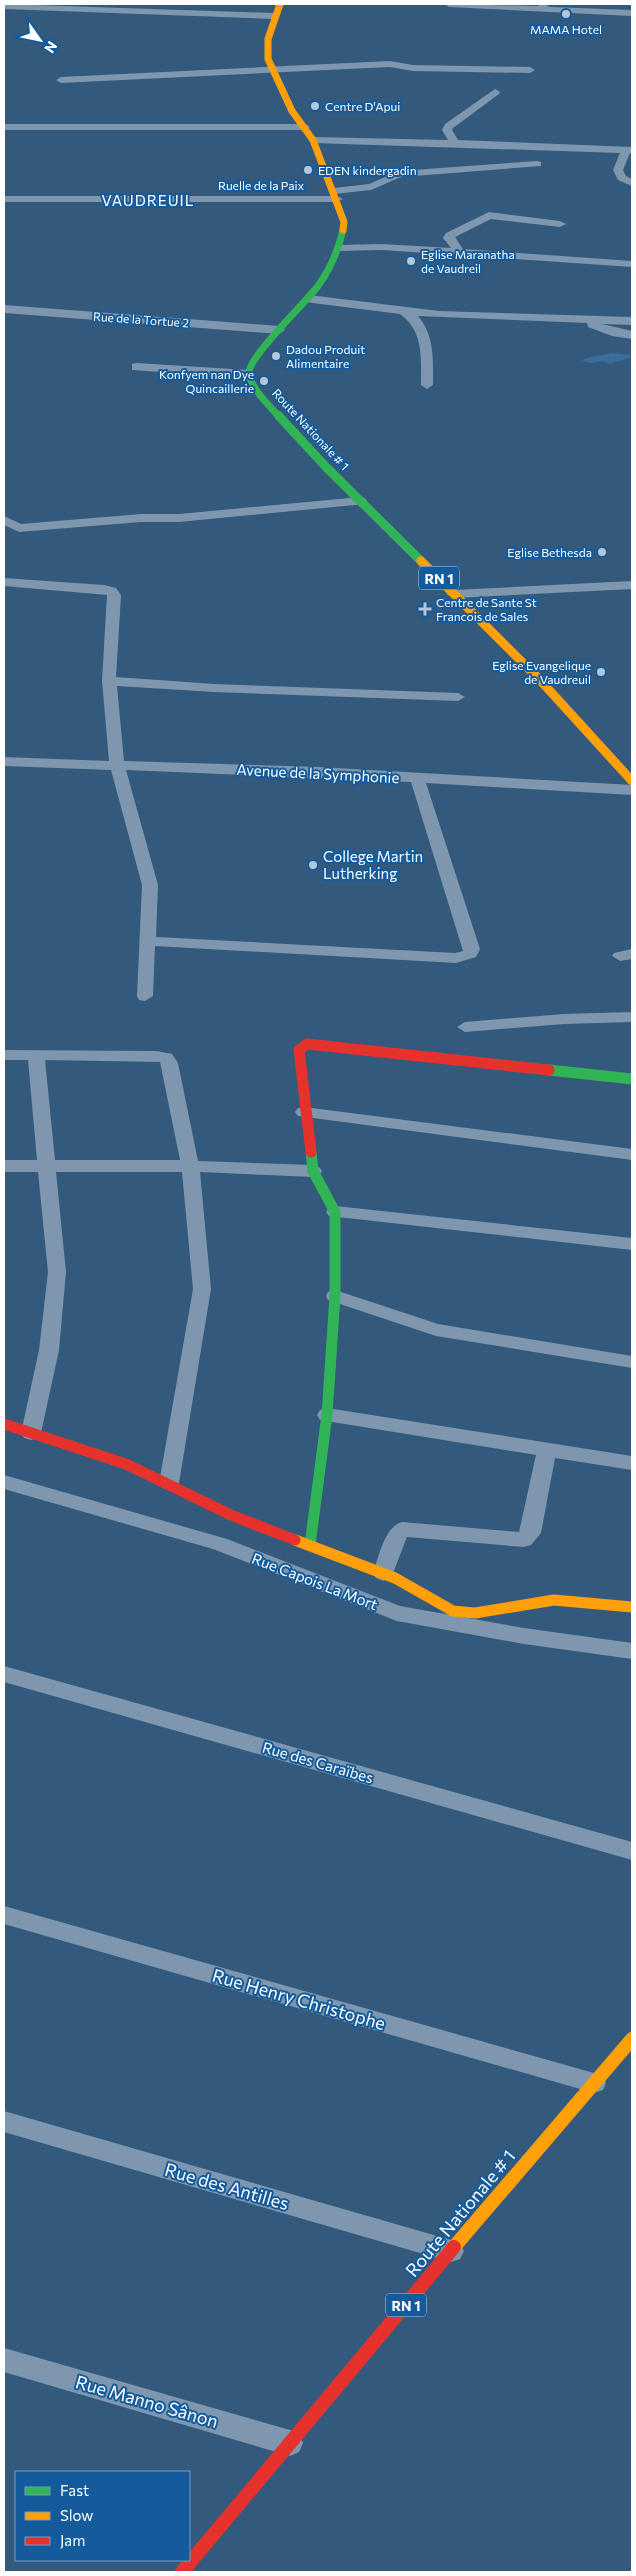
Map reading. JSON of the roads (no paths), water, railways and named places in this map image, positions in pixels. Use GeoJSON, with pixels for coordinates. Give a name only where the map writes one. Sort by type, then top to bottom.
{"type":"FeatureCollection","features":[{"type":"Feature","properties":{"kind":"main road"},"geometry":{"type":"LineString","coordinates":[[249,374],[255,358],[279,330],[309,300],[340,248],[344,222],[336,195],[313,140],[292,111],[268,59],[268,39],[274,16],[280,4]]}},
{"type":"Feature","properties":{"kind":"main road","name":"Route Nationale # 1"},"geometry":{"type":"LineString","coordinates":[[249,374],[256,390],[270,408],[565,706],[632,781]]}},
{"type":"Feature","properties":{"kind":"main road"},"geometry":{"type":"LineString","coordinates":[[310,1545],[327,1415],[335,1296],[335,1212],[313,1170],[304,1112],[299,1050],[307,1044],[632,1079]]}},
{"type":"Feature","properties":{"kind":"main road"},"geometry":{"type":"LineString","coordinates":[[4,1424],[126,1464],[169,1483],[231,1515],[383,1574],[454,1611],[475,1613],[554,1600],[632,1607]]}},
{"type":"Feature","properties":{"kind":"main road","name":"Route Nationale # 1"},"geometry":{"type":"LineString","coordinates":[[195,2569],[290,2443],[451,2250],[632,2039]]}},
{"type":"Feature","properties":{"kind":"street"},"geometry":{"type":"LineString","coordinates":[[449,4],[545,7],[632,13]]}},
{"type":"Feature","properties":{"kind":"street"},"geometry":{"type":"LineString","coordinates":[[4,6],[274,16]]}},
{"type":"Feature","properties":{"kind":"street"},"geometry":{"type":"LineString","coordinates":[[61,80],[272,68],[390,64],[413,68],[530,70]]}},
{"type":"Feature","properties":{"kind":"street"},"geometry":{"type":"LineString","coordinates":[[455,143],[447,130],[449,126],[495,92]]}},
{"type":"Feature","properties":{"kind":"street"},"geometry":{"type":"LineString","coordinates":[[5,124],[305,127]]}},
{"type":"Feature","properties":{"kind":"street"},"geometry":{"type":"LineString","coordinates":[[313,140],[629,150],[618,170],[622,178],[632,183]]}},
{"type":"Feature","properties":{"kind":"street","name":"Ruelle de la Paix"},"geometry":{"type":"LineString","coordinates":[[4,199],[336,195],[371,188],[399,174],[537,164]]}},
{"type":"Feature","properties":{"kind":"street"},"geometry":{"type":"LineString","coordinates":[[459,252],[449,238],[450,235],[489,215],[560,224]]}},
{"type":"Feature","properties":{"kind":"street"},"geometry":{"type":"LineString","coordinates":[[340,248],[382,247],[632,264]]}},
{"type":"Feature","properties":{"kind":"street"},"geometry":{"type":"LineString","coordinates":[[309,300],[439,315],[575,317],[632,321]]}},
{"type":"Feature","properties":{"kind":"street","name":"Rue de la Tortue 2"},"geometry":{"type":"LineString","coordinates":[[4,309],[279,330]]}},
{"type":"Feature","properties":{"kind":"street"},"geometry":{"type":"LineString","coordinates":[[404,311],[414,316],[420,325],[427,348],[427,385]]}},
{"type":"Feature","properties":{"kind":"street"},"geometry":{"type":"LineString","coordinates":[[575,317],[616,333],[632,335]]}},
{"type":"Feature","properties":{"kind":"street"},"geometry":{"type":"LineString","coordinates":[[136,367],[249,374]]}},
{"type":"Feature","properties":{"kind":"street"},"geometry":{"type":"LineString","coordinates":[[4,520],[19,528],[122,519],[179,518],[360,500]]}},
{"type":"Feature","properties":{"kind":"street"},"geometry":{"type":"LineString","coordinates":[[4,582],[111,591],[114,595],[109,681],[117,766],[150,885],[145,996]]}},
{"type":"Feature","properties":{"kind":"street"},"geometry":{"type":"LineString","coordinates":[[453,594],[632,585]]}},
{"type":"Feature","properties":{"kind":"street"},"geometry":{"type":"LineString","coordinates":[[109,681],[214,688],[458,697]]}},
{"type":"Feature","properties":{"kind":"street","name":"Avenue de la Symphonie"},"geometry":{"type":"LineString","coordinates":[[4,762],[299,771],[632,790]]}},
{"type":"Feature","properties":{"kind":"street"},"geometry":{"type":"LineString","coordinates":[[147,941],[456,958],[470,954],[472,949],[417,778]]}},
{"type":"Feature","properties":{"kind":"street"},"geometry":{"type":"LineString","coordinates":[[465,1026],[564,1019],[632,1017]]}},
{"type":"Feature","properties":{"kind":"street"},"geometry":{"type":"LineString","coordinates":[[4,1055],[157,1056],[166,1058],[190,1166],[202,1289],[169,1483]]}},
{"type":"Feature","properties":{"kind":"street"},"geometry":{"type":"LineString","coordinates":[[31,1433],[49,1350],[57,1272],[36,1056]]}},
{"type":"Feature","properties":{"kind":"street"},"geometry":{"type":"LineString","coordinates":[[304,1112],[632,1155]]}},
{"type":"Feature","properties":{"kind":"street"},"geometry":{"type":"LineString","coordinates":[[4,1166],[190,1166],[313,1170]]}},
{"type":"Feature","properties":{"kind":"street"},"geometry":{"type":"LineString","coordinates":[[335,1212],[632,1244]]}},
{"type":"Feature","properties":{"kind":"street"},"geometry":{"type":"LineString","coordinates":[[335,1296],[436,1330],[632,1362]]}},
{"type":"Feature","properties":{"kind":"street"},"geometry":{"type":"LineString","coordinates":[[327,1415],[632,1463]]}},
{"type":"Feature","properties":{"kind":"street"},"geometry":{"type":"LineString","coordinates":[[383,1574],[398,1534],[402,1529],[524,1540],[531,1533],[547,1449]]}},
{"type":"Feature","properties":{"kind":"street","name":"Rue Capois La Mort"},"geometry":{"type":"LineString","coordinates":[[4,1482],[220,1544],[397,1613],[524,1636],[632,1651]]}},
{"type":"Feature","properties":{"kind":"street","name":"Rue des Caraïbes"},"geometry":{"type":"LineString","coordinates":[[4,1674],[632,1851]]}},
{"type":"Feature","properties":{"kind":"street","name":"Rue Henry Christophe"},"geometry":{"type":"LineString","coordinates":[[4,1915],[594,2083]]}},
{"type":"Feature","properties":{"kind":"street","name":"Rue des Antilles"},"geometry":{"type":"LineString","coordinates":[[4,2121],[451,2250]]}},
{"type":"Feature","properties":{"kind":"street","name":"Rue Manno Sânon"},"geometry":{"type":"LineString","coordinates":[[4,2360],[290,2443]]}},
{"type":"Feature","properties":{"kind":"water"},"geometry":{"type":"Polygon","coordinates":[[[611,353],[630,355],[630,358],[610,364],[602,361],[590,363],[582,361],[592,357],[611,353]]]}},
{"type":"Feature","properties":{"kind":"place","name":"MAMA Hotel"},"geometry":{"type":"Point","coordinates":[566,14]}},
{"type":"Feature","properties":{"kind":"place","name":"Centre D'Apui"},"geometry":{"type":"Point","coordinates":[315,106]}},
{"type":"Feature","properties":{"kind":"place","name":"EDEN kindergadin"},"geometry":{"type":"Point","coordinates":[308,170]}},
{"type":"Feature","properties":{"kind":"place","name":"Eglise Maranatha de Vaudreil"},"geometry":{"type":"Point","coordinates":[411,261]}},
{"type":"Feature","properties":{"kind":"place","name":"Dadou Produit Alimentaire"},"geometry":{"type":"Point","coordinates":[276,356]}},
{"type":"Feature","properties":{"kind":"place","name":"Konfyem nan Dye Quincaillerie"},"geometry":{"type":"Point","coordinates":[264,381]}},
{"type":"Feature","properties":{"kind":"place","name":"Eglise Bethesda"},"geometry":{"type":"Point","coordinates":[602,552]}},
{"type":"Feature","properties":{"kind":"place","name":"Centre de Sante St Francois de Sales"},"geometry":{"type":"Point","coordinates":[425,609]}},
{"type":"Feature","properties":{"kind":"place","name":"Eglise Evangelique de Vaudreuil"},"geometry":{"type":"Point","coordinates":[601,672]}},
{"type":"Feature","properties":{"kind":"place","name":"College Martin Lutherking"},"geometry":{"type":"Point","coordinates":[313,865]}},
{"type":"Feature","properties":{"kind":"district","name":"VAUDREUIL"},"geometry":{"type":"Point","coordinates":[148,200]}}]}
